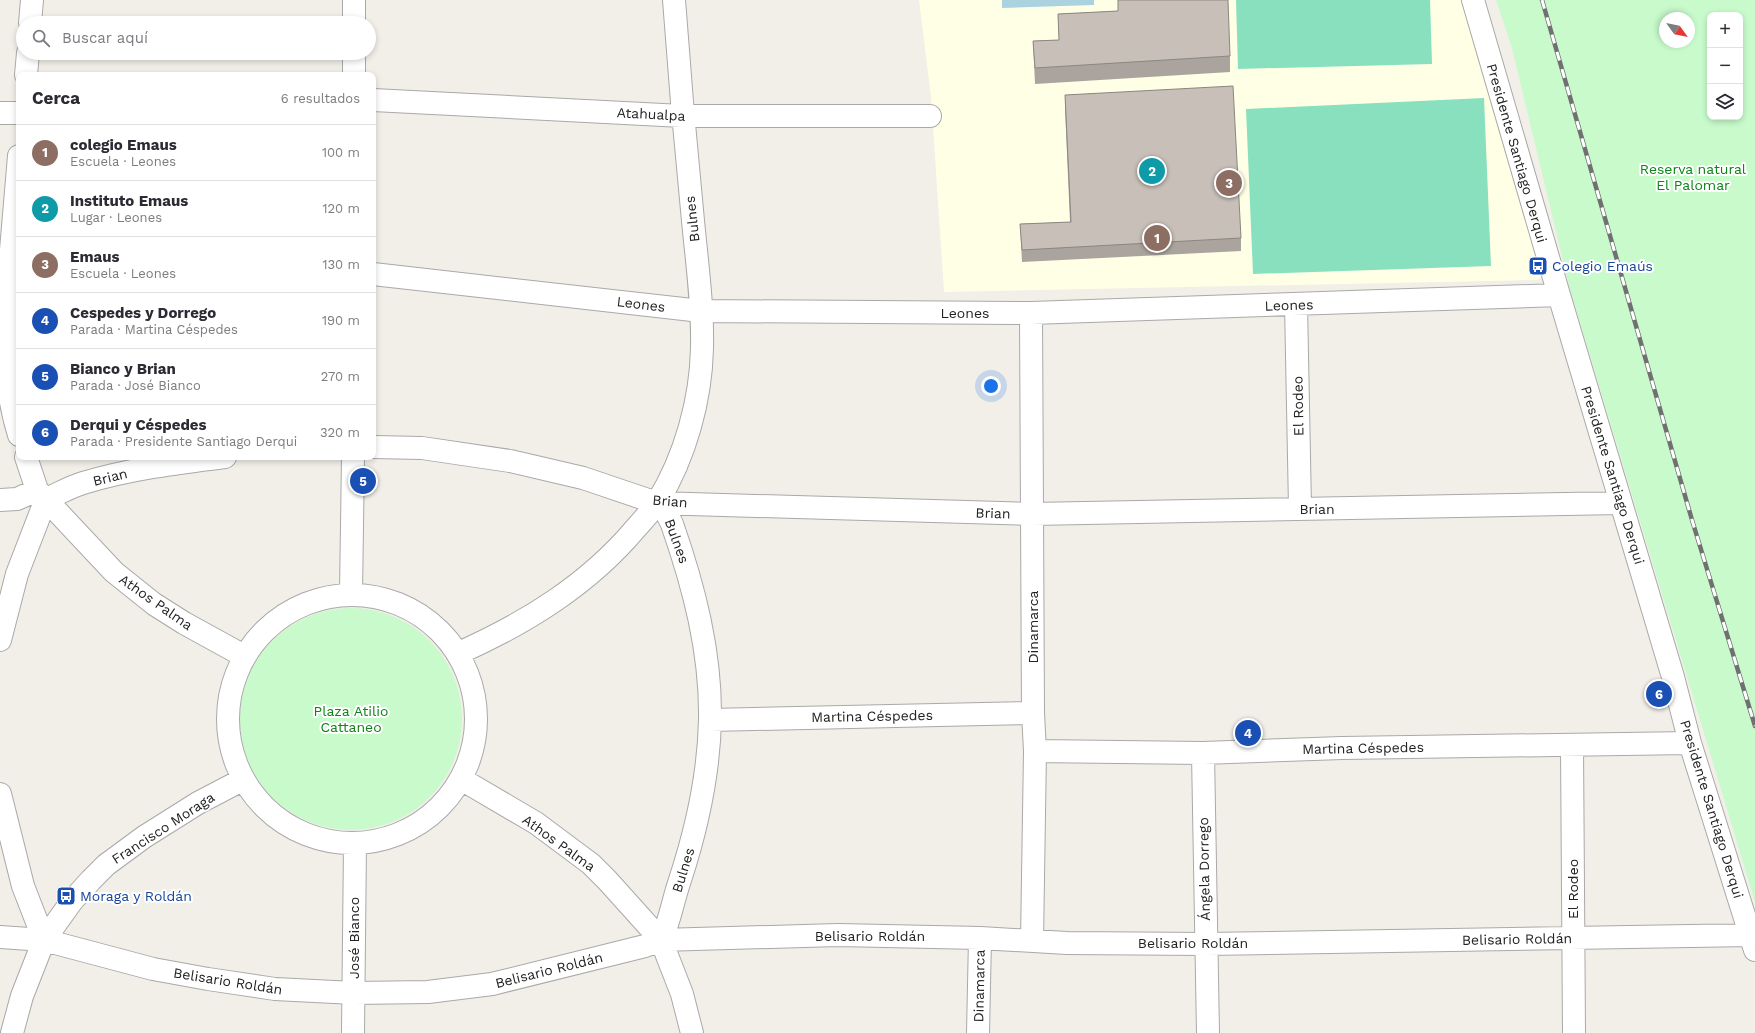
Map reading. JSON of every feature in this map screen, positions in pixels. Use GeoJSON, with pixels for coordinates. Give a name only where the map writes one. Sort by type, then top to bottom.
{"type":"FeatureCollection","features":[{"type":"Feature","properties":{"kind":"street"},"geometry":{"type":"LineString","coordinates":[[31,16],[32,0]]}},
{"type":"Feature","properties":{"kind":"street"},"geometry":{"type":"LineString","coordinates":[[354,0],[354,16]]}},
{"type":"Feature","properties":{"kind":"street","name":"Bulnes"},"geometry":{"type":"LineString","coordinates":[[661,940],[688,855],[698,814],[708,755],[710,720],[706,659],[697,605],[672,524],[667,514],[657,503],[683,448],[693,416],[702,350],[701,311],[682,116],[674,0]]}},
{"type":"Feature","properties":{"kind":"street","name":"Presidente Santiago Derqui"},"geometry":{"type":"LineString","coordinates":[[1473,0],[1675,683],[1690,743],[1753,942]]}},
{"type":"Feature","properties":{"kind":"street"},"geometry":{"type":"LineString","coordinates":[[26,72],[27,60]]}},
{"type":"Feature","properties":{"kind":"street"},"geometry":{"type":"LineString","coordinates":[[354,60],[354,72]]}},
{"type":"Feature","properties":{"kind":"street","name":"Atahualpa"},"geometry":{"type":"LineString","coordinates":[[376,100],[682,116],[930,116]]}},
{"type":"Feature","properties":{"kind":"street"},"geometry":{"type":"LineString","coordinates":[[0,113],[16,113]]}},
{"type":"Feature","properties":{"kind":"street"},"geometry":{"type":"LineString","coordinates":[[16,197],[8,307],[7,380],[16,424]]}},
{"type":"Feature","properties":{"kind":"street","name":"Leones"},"geometry":{"type":"LineString","coordinates":[[376,274],[701,311],[1031,313],[1559,295]]}},
{"type":"Feature","properties":{"kind":"street","name":"El Rodeo"},"geometry":{"type":"LineString","coordinates":[[1296,304],[1300,508]]}},
{"type":"Feature","properties":{"kind":"street","name":"Dinamarca"},"geometry":{"type":"LineString","coordinates":[[1031,313],[1033,713],[1035,751],[1032,942]]}},
{"type":"Feature","properties":{"kind":"street","name":"Brian"},"geometry":{"type":"LineString","coordinates":[[376,447],[422,448],[510,460],[583,478],[657,503],[1032,514],[1621,503]]}},
{"type":"Feature","properties":{"kind":"street"},"geometry":{"type":"LineString","coordinates":[[0,640],[17,574],[41,495],[27,460]]}},
{"type":"Feature","properties":{"kind":"street","name":"Brian"},"geometry":{"type":"LineString","coordinates":[[0,500],[41,495],[115,475],[148,468],[204,460]]}},
{"type":"Feature","properties":{"kind":"street"},"geometry":{"type":"LineString","coordinates":[[351,593],[353,460]]}},
{"type":"Feature","properties":{"kind":"street","name":"Athos Palma"},"geometry":{"type":"LineString","coordinates":[[41,495],[92,550],[132,588],[184,623],[244,656]]}},
{"type":"Feature","properties":{"kind":"street"},"geometry":{"type":"LineString","coordinates":[[459,653],[506,630],[575,587],[602,565],[657,503]]}},
{"type":"Feature","properties":{"kind":"street"},"geometry":{"type":"LineString","coordinates":[[351,593],[380,596],[411,608],[438,627],[459,653],[472,683],[477,716],[473,749],[461,779],[442,806],[416,826],[387,839],[355,844],[321,840],[289,828],[263,807],[242,780],[228,739],[229,696],[244,656],[271,623],[294,609],[306,602],[351,593]]}},
{"type":"Feature","properties":{"kind":"street","name":"Martina Céspedes"},"geometry":{"type":"LineString","coordinates":[[710,720],[1033,713]]}},
{"type":"Feature","properties":{"kind":"street","name":"Martina Céspedes"},"geometry":{"type":"LineString","coordinates":[[1035,751],[1203,753],[1342,748],[1572,746],[1690,743]]}},
{"type":"Feature","properties":{"kind":"street","name":"El Rodeo"},"geometry":{"type":"LineString","coordinates":[[1572,746],[1574,1033]]}},
{"type":"Feature","properties":{"kind":"street","name":"Ángela Dorrego"},"geometry":{"type":"LineString","coordinates":[[1203,753],[1208,1033]]}},
{"type":"Feature","properties":{"kind":"street","name":"Athos Palma"},"geometry":{"type":"LineString","coordinates":[[461,779],[536,823],[586,860],[607,880],[661,940]]}},
{"type":"Feature","properties":{"kind":"street","name":"Francisco Moraga"},"geometry":{"type":"LineString","coordinates":[[12,1033],[22,996],[44,940],[72,901],[106,865],[144,837],[198,803],[242,780]]}},
{"type":"Feature","properties":{"kind":"street"},"geometry":{"type":"LineString","coordinates":[[0,794],[23,886],[44,940]]}},
{"type":"Feature","properties":{"kind":"street","name":"José Bianco"},"geometry":{"type":"LineString","coordinates":[[353,1033],[355,844]]}},
{"type":"Feature","properties":{"kind":"street","name":"Belisario Roldán"},"geometry":{"type":"LineString","coordinates":[[0,937],[44,940],[153,969],[208,979],[275,989],[354,993],[428,992],[492,984],[645,946],[661,940],[838,935],[980,938],[1032,942],[1206,944],[1573,938],[1753,942]]}},
{"type":"Feature","properties":{"kind":"street","name":"Dinamarca"},"geometry":{"type":"LineString","coordinates":[[978,1033],[980,938]]}},
{"type":"Feature","properties":{"kind":"street"},"geometry":{"type":"LineString","coordinates":[[661,940],[682,994],[692,1033]]}},
{"type":"Feature","properties":{"kind":"shaded area"},"geometry":{"type":"Polygon","coordinates":[[[919,0],[1467,0],[1548,270],[1538,280],[944,292],[931,97],[919,0]]]}},
{"type":"Feature","properties":{"kind":"green space"},"geometry":{"type":"Polygon","coordinates":[[[1236,0],[1430,0],[1432,64],[1238,69],[1236,0]]]}},
{"type":"Feature","properties":{"kind":"green space","name":"Reserva natural El Palomar"},"geometry":{"type":"Polygon","coordinates":[[[1496,0],[1755,0],[1755,902],[1569,286],[1512,48],[1496,0]]]}},
{"type":"Feature","properties":{"kind":"green space"},"geometry":{"type":"Polygon","coordinates":[[[1484,98],[1491,266],[1253,274],[1246,109],[1484,98]]]}},
{"type":"Feature","properties":{"kind":"green space","name":"Plaza Atilio Cattaneo"},"geometry":{"type":"Polygon","coordinates":[[[351,608],[373,610],[393,616],[421,633],[437,649],[454,677],[460,697],[462,719],[460,741],[454,761],[437,789],[421,805],[393,822],[373,828],[351,830],[329,828],[309,822],[281,805],[265,789],[248,761],[242,741],[240,719],[242,697],[248,677],[265,649],[281,633],[309,616],[329,610],[351,608]]]}},
{"type":"Feature","properties":{"kind":"water"},"geometry":{"type":"Polygon","coordinates":[[[1002,0],[1094,0],[1094,5],[1002,8],[1002,0]]]}},
{"type":"Feature","properties":{"kind":"building"},"geometry":{"type":"Polygon","coordinates":[[[1118,0],[1228,0],[1230,56],[1035,68],[1033,41],[1059,40],[1058,14],[1118,11],[1118,0]]]}},
{"type":"Feature","properties":{"kind":"building"},"geometry":{"type":"Polygon","coordinates":[[[1233,86],[1241,238],[1022,250],[1020,224],[1071,222],[1065,95],[1233,86]]]}},
{"type":"Feature","properties":{"kind":"railway"},"geometry":{"type":"LineString","coordinates":[[1542,0],[1692,520],[1755,726]]}},
{"type":"Feature","properties":{"kind":"place","name":"Instituto Emaus"},"geometry":{"type":"Point","coordinates":[1152,171]}},
{"type":"Feature","properties":{"kind":"place","name":"Emaus"},"geometry":{"type":"Point","coordinates":[1229,183]}},
{"type":"Feature","properties":{"kind":"place","name":"colegio Emaus"},"geometry":{"type":"Point","coordinates":[1157,238]}},
{"type":"Feature","properties":{"kind":"place","name":"Colegio Emaús"},"geometry":{"type":"Point","coordinates":[1538,266]}},
{"type":"Feature","properties":{"kind":"place","name":"Bianco y Brian"},"geometry":{"type":"Point","coordinates":[363,481]}},
{"type":"Feature","properties":{"kind":"place","name":"Derqui y Céspedes"},"geometry":{"type":"Point","coordinates":[1659,694]}},
{"type":"Feature","properties":{"kind":"place","name":"Cespedes y Dorrego"},"geometry":{"type":"Point","coordinates":[1248,733]}},
{"type":"Feature","properties":{"kind":"place","name":"Moraga y Roldán"},"geometry":{"type":"Point","coordinates":[66,896]}}]}
